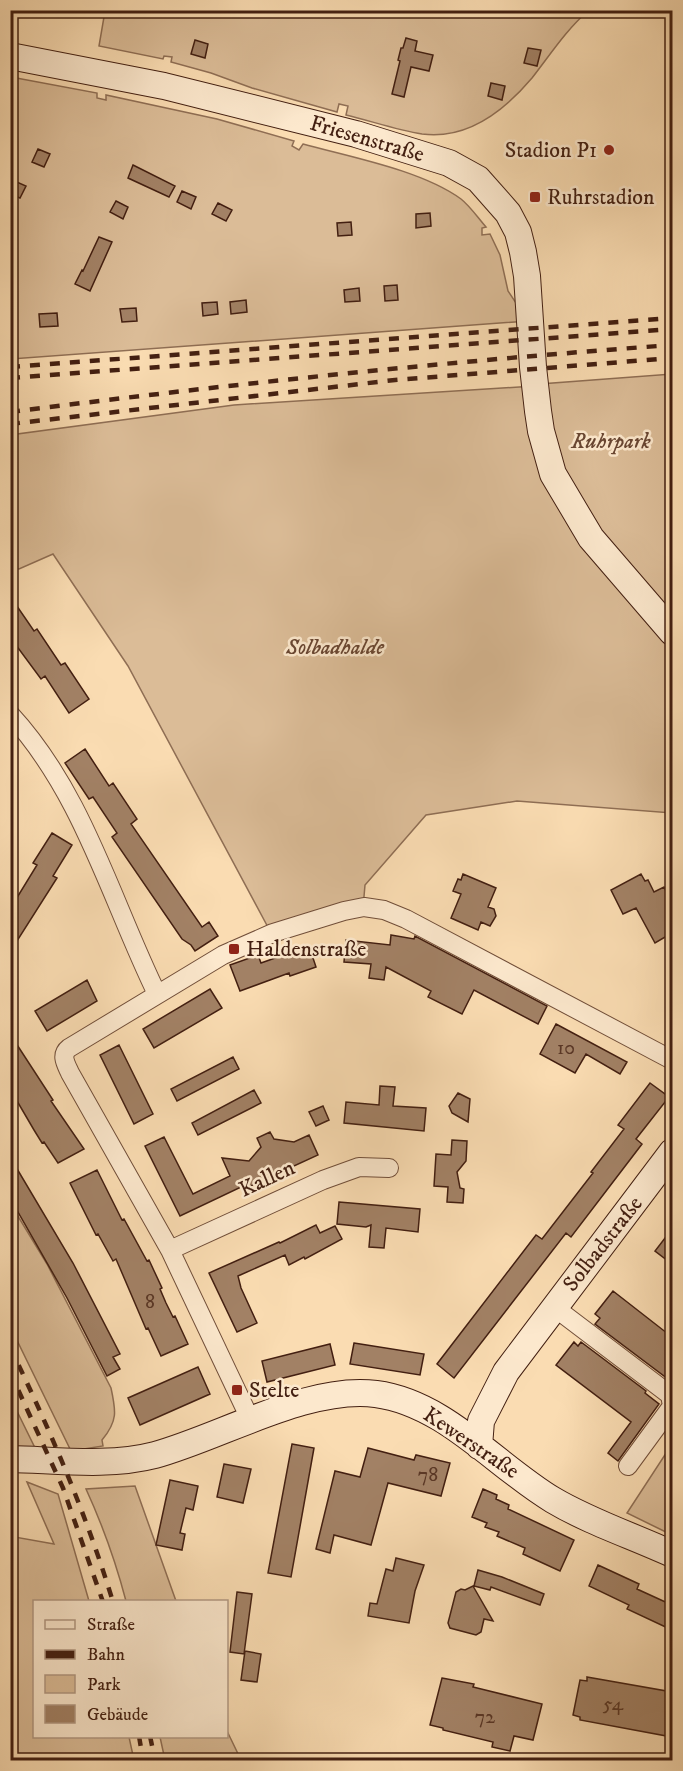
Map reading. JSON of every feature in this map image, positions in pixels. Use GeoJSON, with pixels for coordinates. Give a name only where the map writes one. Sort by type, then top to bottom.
{"type":"FeatureCollection","features":[{"type":"Feature","properties":{"kind":"street","name":"Friesenstraße"},"geometry":{"type":"LineString","coordinates":[[10,56],[164,86],[356,135],[449,163],[478,179],[508,213],[518,232],[524,252],[538,411],[550,464],[581,524],[672,632]]}},
{"type":"Feature","properties":{"kind":"street"},"geometry":{"type":"LineString","coordinates":[[10,714],[53,773],[81,820],[157,994]]}},
{"type":"Feature","properties":{"kind":"street"},"geometry":{"type":"LineString","coordinates":[[251,1421],[170,1250],[69,1073],[64,1054],[76,1042],[222,955],[273,933],[344,911],[364,908],[394,914],[422,927],[672,1060]]}},
{"type":"Feature","properties":{"kind":"street","name":"Solbadstraße"},"geometry":{"type":"LineString","coordinates":[[479,1446],[481,1421],[496,1390],[512,1365],[672,1152]]}},
{"type":"Feature","properties":{"kind":"street","name":"Kallen"},"geometry":{"type":"LineString","coordinates":[[170,1250],[323,1180],[359,1167],[389,1168]]}},
{"type":"Feature","properties":{"kind":"street","name":"Solbadstraße"},"geometry":{"type":"LineString","coordinates":[[554,1307],[670,1395],[672,1406],[628,1466]]}},
{"type":"Feature","properties":{"kind":"street","name":"Kewerstraße"},"geometry":{"type":"LineString","coordinates":[[10,1460],[142,1458],[175,1449],[326,1396],[375,1394],[417,1405],[430,1412],[555,1501],[672,1554]]}},
{"type":"Feature","properties":{"kind":"green space"},"geometry":{"type":"Polygon","coordinates":[[[105,11],[588,11],[572,26],[532,78],[510,101],[484,120],[454,132],[439,135],[394,128],[346,115],[348,106],[339,104],[337,112],[252,88],[171,62],[172,57],[164,56],[163,59],[99,46],[105,11]]]}},
{"type":"Feature","properties":{"kind":"green space"},"geometry":{"type":"Polygon","coordinates":[[[11,77],[97,93],[97,98],[106,100],[106,95],[217,119],[294,141],[292,146],[299,150],[303,144],[406,172],[426,180],[461,199],[486,227],[482,228],[482,235],[490,234],[500,255],[508,291],[528,321],[11,359],[11,77]]]}},
{"type":"Feature","properties":{"kind":"green space","name":"Ruhrpark"},"geometry":{"type":"Polygon","coordinates":[[[672,374],[672,628],[565,490],[540,384],[672,374]]]}},
{"type":"Feature","properties":{"kind":"green space","name":"Solbadhalde"},"geometry":{"type":"Polygon","coordinates":[[[534,386],[540,438],[672,640],[672,813],[517,801],[426,815],[365,885],[363,908],[270,931],[128,666],[53,554],[19,569],[11,568],[10,435],[234,405],[534,386]]]}},
{"type":"Feature","properties":{"kind":"green space"},"geometry":{"type":"Polygon","coordinates":[[[10,1203],[47,1264],[111,1388],[114,1416],[111,1427],[102,1440],[103,1446],[71,1451],[11,1328],[10,1203]]]}},
{"type":"Feature","properties":{"kind":"green space"},"geometry":{"type":"Polygon","coordinates":[[[10,1397],[39,1456],[11,1450],[10,1397]]]}},
{"type":"Feature","properties":{"kind":"green space"},"geometry":{"type":"Polygon","coordinates":[[[672,1444],[672,1535],[627,1513],[672,1444]]]}},
{"type":"Feature","properties":{"kind":"green space"},"geometry":{"type":"Polygon","coordinates":[[[27,1482],[58,1494],[89,1600],[33,1600],[33,1738],[129,1738],[134,1760],[11,1760],[11,1558],[15,1537],[54,1544],[27,1482]]]}},
{"type":"Feature","properties":{"kind":"green space"},"geometry":{"type":"Polygon","coordinates":[[[135,1486],[176,1600],[126,1600],[109,1545],[86,1489],[135,1486]]]}},
{"type":"Feature","properties":{"kind":"green space"},"geometry":{"type":"Polygon","coordinates":[[[228,1733],[241,1760],[165,1760],[160,1738],[228,1738],[228,1733]]]}},
{"type":"Feature","properties":{"kind":"building"},"geometry":{"type":"Polygon","coordinates":[[[406,38],[417,41],[415,51],[433,55],[429,71],[411,67],[404,97],[392,94],[401,48],[406,38]]]}},
{"type":"Feature","properties":{"kind":"building"},"geometry":{"type":"Polygon","coordinates":[[[195,40],[208,44],[205,58],[191,54],[195,40]]]}},
{"type":"Feature","properties":{"kind":"building"},"geometry":{"type":"Polygon","coordinates":[[[528,48],[541,50],[537,66],[524,63],[528,48]]]}},
{"type":"Feature","properties":{"kind":"building"},"geometry":{"type":"Polygon","coordinates":[[[491,83],[505,86],[502,100],[488,96],[491,83]]]}},
{"type":"Feature","properties":{"kind":"building"},"geometry":{"type":"Polygon","coordinates":[[[38,149],[50,154],[44,167],[32,162],[38,149]]]}},
{"type":"Feature","properties":{"kind":"building"},"geometry":{"type":"Polygon","coordinates":[[[133,165],[175,186],[169,197],[128,178],[133,165]]]}},
{"type":"Feature","properties":{"kind":"building"},"geometry":{"type":"Polygon","coordinates":[[[10,179],[26,186],[20,198],[10,194],[10,179]]]}},
{"type":"Feature","properties":{"kind":"building"},"geometry":{"type":"Polygon","coordinates":[[[182,191],[196,197],[191,209],[177,202],[182,191]]]}},
{"type":"Feature","properties":{"kind":"building"},"geometry":{"type":"Polygon","coordinates":[[[116,201],[128,207],[123,219],[110,212],[116,201]]]}},
{"type":"Feature","properties":{"kind":"building"},"geometry":{"type":"Polygon","coordinates":[[[218,203],[232,210],[226,221],[212,214],[218,203]]]}},
{"type":"Feature","properties":{"kind":"building"},"geometry":{"type":"Polygon","coordinates":[[[430,213],[431,226],[416,228],[416,214],[430,213]]]}},
{"type":"Feature","properties":{"kind":"building"},"geometry":{"type":"Polygon","coordinates":[[[351,222],[352,235],[338,236],[337,223],[351,222]]]}},
{"type":"Feature","properties":{"kind":"building"},"geometry":{"type":"Polygon","coordinates":[[[99,237],[112,242],[90,291],[75,284],[99,237]]]}},
{"type":"Feature","properties":{"kind":"building"},"geometry":{"type":"Polygon","coordinates":[[[397,285],[398,300],[385,301],[384,286],[397,285]]]}},
{"type":"Feature","properties":{"kind":"building"},"geometry":{"type":"Polygon","coordinates":[[[359,288],[360,301],[345,302],[344,290],[359,288]]]}},
{"type":"Feature","properties":{"kind":"building"},"geometry":{"type":"Polygon","coordinates":[[[246,300],[247,312],[231,314],[230,302],[246,300]]]}},
{"type":"Feature","properties":{"kind":"building"},"geometry":{"type":"Polygon","coordinates":[[[217,302],[218,314],[203,316],[202,303],[217,302]]]}},
{"type":"Feature","properties":{"kind":"building"},"geometry":{"type":"Polygon","coordinates":[[[136,308],[137,321],[122,322],[120,309],[136,308]]]}},
{"type":"Feature","properties":{"kind":"building"},"geometry":{"type":"Polygon","coordinates":[[[57,313],[58,326],[40,327],[39,314],[57,313]]]}},
{"type":"Feature","properties":{"kind":"building"},"geometry":{"type":"Polygon","coordinates":[[[10,596],[34,631],[37,629],[61,665],[65,663],[89,699],[69,713],[45,676],[41,679],[10,637],[10,596]]]}},
{"type":"Feature","properties":{"kind":"building"},"geometry":{"type":"Polygon","coordinates":[[[85,749],[109,786],[113,783],[137,819],[131,824],[202,927],[209,922],[218,936],[195,951],[182,939],[112,837],[117,833],[93,797],[89,799],[65,763],[85,749]]]}},
{"type":"Feature","properties":{"kind":"building"},"geometry":{"type":"Polygon","coordinates":[[[52,833],[72,845],[53,876],[57,878],[10,952],[10,909],[37,865],[33,863],[52,833]]]}},
{"type":"Feature","properties":{"kind":"building"},"geometry":{"type":"Polygon","coordinates":[[[463,874],[496,888],[488,907],[494,909],[496,916],[490,926],[481,922],[478,930],[451,918],[461,894],[453,891],[463,874]]]}},
{"type":"Feature","properties":{"kind":"building"},"geometry":{"type":"Polygon","coordinates":[[[641,874],[645,881],[648,880],[654,892],[664,887],[672,904],[672,933],[655,943],[636,908],[623,914],[611,890],[641,874]]]}},
{"type":"Feature","properties":{"kind":"building"},"geometry":{"type":"Polygon","coordinates":[[[391,935],[414,939],[415,936],[547,1006],[538,1024],[474,990],[462,1014],[428,997],[431,991],[386,967],[384,980],[369,978],[371,964],[344,962],[346,940],[390,945],[391,935]]]}},
{"type":"Feature","properties":{"kind":"building"},"geometry":{"type":"Polygon","coordinates":[[[309,946],[316,967],[290,976],[289,973],[240,991],[230,965],[258,955],[261,963],[309,946]]]}},
{"type":"Feature","properties":{"kind":"building"},"geometry":{"type":"Polygon","coordinates":[[[87,980],[97,1001],[47,1031],[35,1011],[87,980]]]}},
{"type":"Feature","properties":{"kind":"building"},"geometry":{"type":"Polygon","coordinates":[[[210,989],[222,1008],[154,1048],[143,1029],[210,989]]]}},
{"type":"Feature","properties":{"kind":"building"},"geometry":{"type":"Polygon","coordinates":[[[556,1024],[627,1062],[620,1074],[586,1054],[575,1073],[540,1054],[556,1024]]]}},
{"type":"Feature","properties":{"kind":"building"},"geometry":{"type":"Polygon","coordinates":[[[10,1034],[84,1149],[58,1163],[44,1142],[42,1143],[10,1089],[10,1034]]]}},
{"type":"Feature","properties":{"kind":"building"},"geometry":{"type":"Polygon","coordinates":[[[119,1045],[153,1114],[134,1124],[100,1055],[119,1045]]]}},
{"type":"Feature","properties":{"kind":"building"},"geometry":{"type":"Polygon","coordinates":[[[233,1057],[239,1069],[177,1101],[171,1089],[233,1057]]]}},
{"type":"Feature","properties":{"kind":"building"},"geometry":{"type":"Polygon","coordinates":[[[650,1083],[669,1097],[636,1139],[642,1144],[571,1237],[566,1233],[454,1378],[437,1364],[536,1235],[542,1239],[593,1173],[591,1172],[624,1129],[618,1125],[650,1083]]]}},
{"type":"Feature","properties":{"kind":"building"},"geometry":{"type":"Polygon","coordinates":[[[380,1086],[395,1087],[393,1106],[426,1108],[424,1131],[344,1123],[346,1102],[379,1105],[380,1086]]]}},
{"type":"Feature","properties":{"kind":"building"},"geometry":{"type":"Polygon","coordinates":[[[254,1090],[261,1103],[198,1135],[192,1123],[254,1090]]]}},
{"type":"Feature","properties":{"kind":"building"},"geometry":{"type":"Polygon","coordinates":[[[458,1093],[470,1099],[468,1122],[452,1113],[449,1106],[458,1093]]]}},
{"type":"Feature","properties":{"kind":"building"},"geometry":{"type":"Polygon","coordinates":[[[323,1106],[329,1120],[316,1126],[309,1112],[323,1106]]]}},
{"type":"Feature","properties":{"kind":"building"},"geometry":{"type":"Polygon","coordinates":[[[270,1132],[274,1139],[294,1142],[309,1135],[318,1155],[244,1189],[243,1186],[180,1216],[145,1146],[164,1137],[193,1194],[230,1176],[222,1158],[249,1161],[261,1147],[257,1138],[270,1132]]]}},
{"type":"Feature","properties":{"kind":"building"},"geometry":{"type":"Polygon","coordinates":[[[452,1140],[467,1141],[466,1161],[457,1172],[460,1188],[464,1189],[463,1203],[447,1202],[448,1187],[434,1186],[436,1154],[451,1155],[452,1140]]]}},
{"type":"Feature","properties":{"kind":"building"},"geometry":{"type":"Polygon","coordinates":[[[10,1157],[73,1263],[120,1354],[113,1357],[120,1369],[107,1376],[67,1298],[10,1198],[10,1157]]]}},
{"type":"Feature","properties":{"kind":"building"},"geometry":{"type":"Polygon","coordinates":[[[97,1170],[122,1220],[124,1219],[147,1261],[149,1260],[166,1303],[188,1344],[161,1356],[148,1328],[146,1329],[116,1259],[113,1261],[98,1234],[96,1235],[70,1183],[97,1170]]]}},
{"type":"Feature","properties":{"kind":"building"},"geometry":{"type":"Polygon","coordinates":[[[339,1202],[420,1209],[418,1232],[386,1228],[384,1248],[369,1247],[371,1225],[366,1227],[337,1224],[339,1202]]]}},
{"type":"Feature","properties":{"kind":"building"},"geometry":{"type":"Polygon","coordinates":[[[316,1225],[320,1233],[335,1226],[342,1239],[289,1265],[285,1255],[238,1276],[257,1323],[237,1332],[209,1273],[316,1225]]]}},
{"type":"Feature","properties":{"kind":"building"},"geometry":{"type":"Polygon","coordinates":[[[672,1229],[672,1264],[655,1251],[672,1229]]]}},
{"type":"Feature","properties":{"kind":"building"},"geometry":{"type":"Polygon","coordinates":[[[613,1291],[672,1337],[672,1382],[595,1324],[600,1318],[595,1314],[613,1291]]]}},
{"type":"Feature","properties":{"kind":"building"},"geometry":{"type":"Polygon","coordinates":[[[574,1342],[578,1346],[581,1342],[646,1391],[645,1393],[659,1404],[618,1461],[608,1453],[631,1422],[556,1365],[574,1342]]]}},
{"type":"Feature","properties":{"kind":"building"},"geometry":{"type":"Polygon","coordinates":[[[354,1343],[424,1354],[420,1375],[350,1364],[354,1343]]]}},
{"type":"Feature","properties":{"kind":"building"},"geometry":{"type":"Polygon","coordinates":[[[330,1344],[335,1365],[267,1382],[262,1361],[330,1344]]]}},
{"type":"Feature","properties":{"kind":"building"},"geometry":{"type":"Polygon","coordinates":[[[198,1367],[210,1394],[140,1425],[128,1398],[198,1367]]]}},
{"type":"Feature","properties":{"kind":"building"},"geometry":{"type":"Polygon","coordinates":[[[292,1444],[314,1448],[291,1577],[268,1573],[292,1444]]]}},
{"type":"Feature","properties":{"kind":"building"},"geometry":{"type":"Polygon","coordinates":[[[368,1448],[414,1460],[416,1455],[450,1463],[441,1496],[388,1483],[371,1545],[334,1535],[330,1553],[316,1549],[335,1471],[360,1477],[368,1448]]]}},
{"type":"Feature","properties":{"kind":"building"},"geometry":{"type":"Polygon","coordinates":[[[224,1464],[251,1469],[243,1503],[217,1497],[224,1464]]]}},
{"type":"Feature","properties":{"kind":"building"},"geometry":{"type":"Polygon","coordinates":[[[170,1480],[198,1486],[193,1510],[186,1508],[180,1533],[185,1534],[182,1550],[156,1545],[170,1480]]]}},
{"type":"Feature","properties":{"kind":"building"},"geometry":{"type":"Polygon","coordinates":[[[483,1489],[497,1495],[496,1499],[509,1505],[508,1509],[574,1540],[560,1571],[523,1554],[525,1548],[497,1536],[499,1532],[485,1527],[487,1523],[472,1517],[483,1489]]]}},
{"type":"Feature","properties":{"kind":"building"},"geometry":{"type":"Polygon","coordinates":[[[396,1558],[424,1565],[415,1591],[409,1623],[368,1616],[370,1603],[377,1604],[386,1569],[393,1571],[396,1558]]]}},
{"type":"Feature","properties":{"kind":"building"},"geometry":{"type":"Polygon","coordinates":[[[598,1565],[639,1584],[637,1589],[672,1605],[672,1630],[627,1609],[629,1605],[589,1586],[598,1565]]]}},
{"type":"Feature","properties":{"kind":"building"},"geometry":{"type":"Polygon","coordinates":[[[478,1570],[544,1594],[540,1605],[491,1587],[490,1590],[474,1586],[478,1570]]]}},
{"type":"Feature","properties":{"kind":"building"},"geometry":{"type":"Polygon","coordinates":[[[473,1586],[493,1621],[484,1619],[481,1632],[476,1635],[450,1628],[448,1623],[456,1592],[473,1586]]]}},
{"type":"Feature","properties":{"kind":"building"},"geometry":{"type":"Polygon","coordinates":[[[237,1592],[252,1594],[244,1654],[230,1652],[237,1592]]]}},
{"type":"Feature","properties":{"kind":"building"},"geometry":{"type":"Polygon","coordinates":[[[245,1651],[261,1654],[257,1682],[241,1680],[245,1651]]]}},
{"type":"Feature","properties":{"kind":"building"},"geometry":{"type":"Polygon","coordinates":[[[587,1677],[672,1692],[672,1737],[580,1720],[580,1717],[573,1715],[580,1680],[587,1681],[587,1677]]]}},
{"type":"Feature","properties":{"kind":"building"},"geometry":{"type":"Polygon","coordinates":[[[442,1678],[474,1684],[473,1687],[542,1704],[533,1740],[514,1736],[510,1751],[492,1747],[493,1742],[430,1725],[442,1678]]]}},
{"type":"Feature","properties":{"kind":"railway"},"geometry":{"type":"LineString","coordinates":[[10,367],[672,318]]}},
{"type":"Feature","properties":{"kind":"railway"},"geometry":{"type":"LineString","coordinates":[[10,378],[672,329]]}},
{"type":"Feature","properties":{"kind":"railway"},"geometry":{"type":"LineString","coordinates":[[10,412],[341,374],[672,345]]}},
{"type":"Feature","properties":{"kind":"railway"},"geometry":{"type":"LineString","coordinates":[[10,424],[395,380],[672,358]]}},
{"type":"Feature","properties":{"kind":"railway"},"geometry":{"type":"LineString","coordinates":[[10,1347],[66,1472],[112,1600]]}},
{"type":"Feature","properties":{"kind":"railway"},"geometry":{"type":"LineString","coordinates":[[10,1372],[63,1488],[102,1600]]}},
{"type":"Feature","properties":{"kind":"railway"},"geometry":{"type":"LineString","coordinates":[[139,1738],[143,1760]]}},
{"type":"Feature","properties":{"kind":"railway"},"geometry":{"type":"LineString","coordinates":[[150,1738],[155,1760]]}},
{"type":"Feature","properties":{"kind":"place","name":"Stadion P1"},"geometry":{"type":"Point","coordinates":[609,150]}},
{"type":"Feature","properties":{"kind":"place","name":"Ruhrstadion"},"geometry":{"type":"Point","coordinates":[535,197]}},
{"type":"Feature","properties":{"kind":"place","name":"Haldenstraße"},"geometry":{"type":"Point","coordinates":[234,949]}},
{"type":"Feature","properties":{"kind":"place","name":"Stelte"},"geometry":{"type":"Point","coordinates":[237,1390]}}]}
